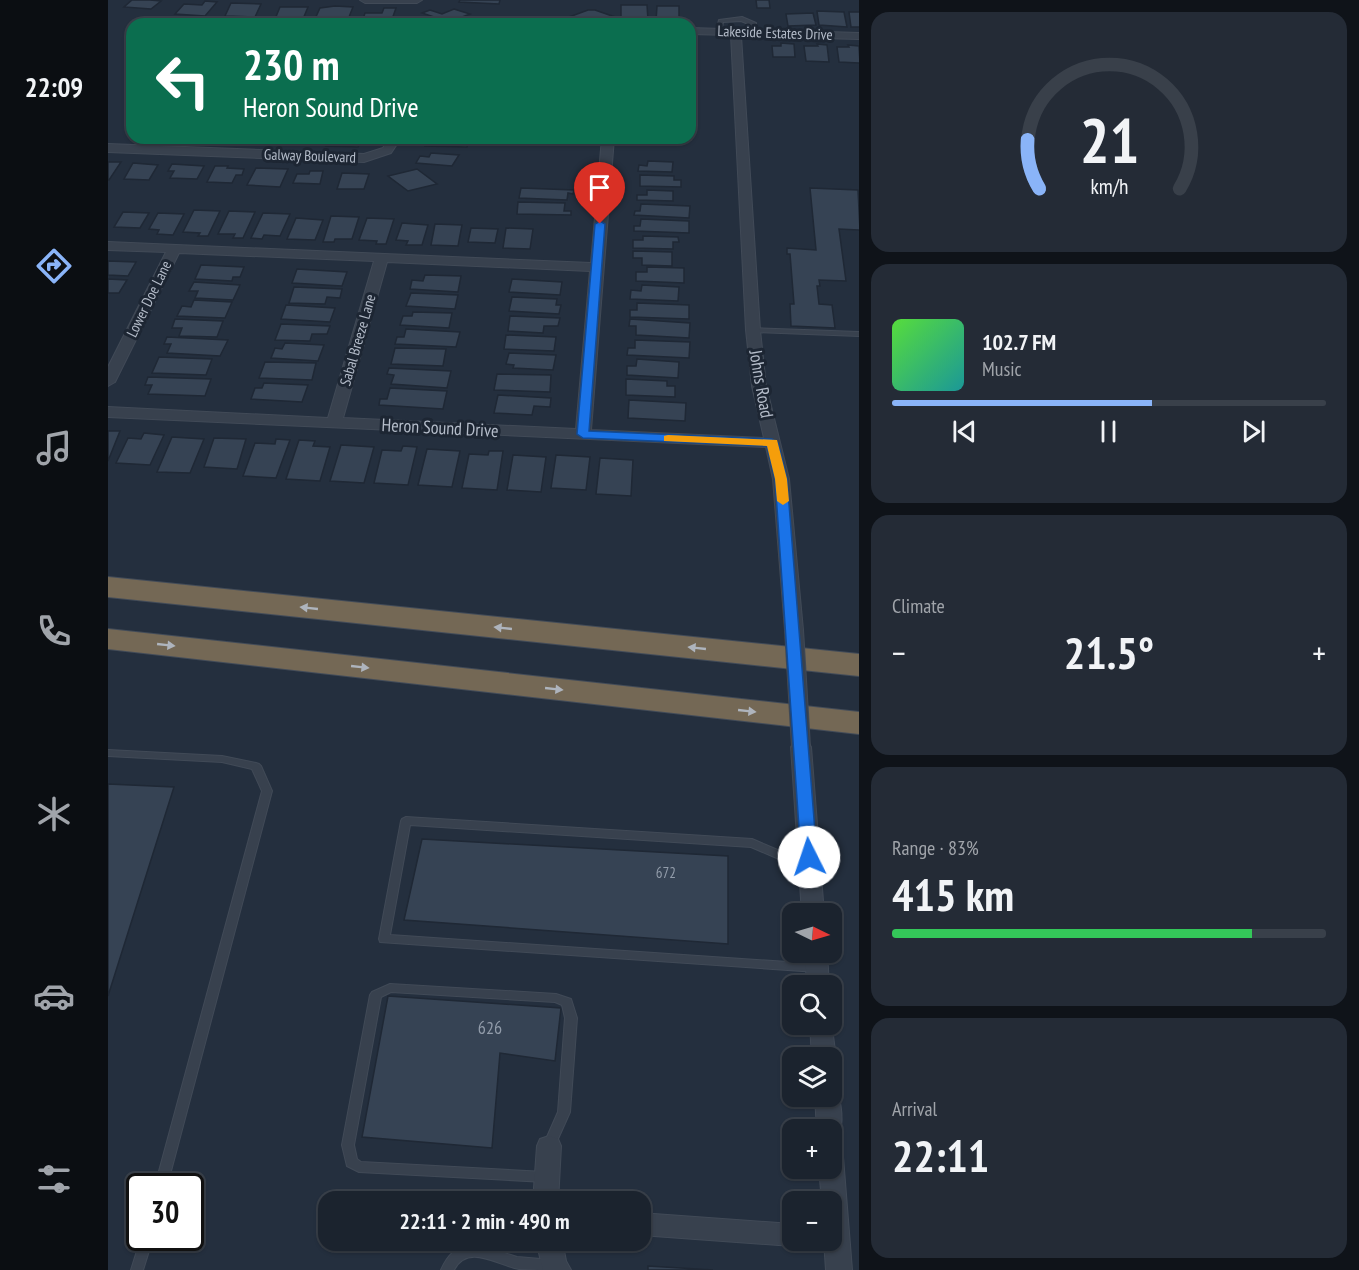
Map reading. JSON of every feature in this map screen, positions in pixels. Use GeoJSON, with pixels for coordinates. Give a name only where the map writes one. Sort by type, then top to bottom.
{"type":"FeatureCollection","features":[{"type":"Feature","properties":{"kind":"highway"},"geometry":{"type":"LineString","coordinates":[[108,587],[859,665]]}},
{"type":"Feature","properties":{"kind":"highway"},"geometry":{"type":"LineString","coordinates":[[108,639],[859,723]]}},
{"type":"Feature","properties":{"kind":"street"},"geometry":{"type":"LineString","coordinates":[[365,0],[417,0]]}},
{"type":"Feature","properties":{"kind":"street","name":"Lakeside Estates Drive"},"geometry":{"type":"LineString","coordinates":[[696,31],[859,36]]}},
{"type":"Feature","properties":{"kind":"street","name":"Johns Road"},"geometry":{"type":"LineString","coordinates":[[736,32],[753,330],[759,386],[781,479],[794,630],[812,903]]}},
{"type":"Feature","properties":{"kind":"street"},"geometry":{"type":"LineString","coordinates":[[215,152],[220,144]]}},
{"type":"Feature","properties":{"kind":"street","name":"Galway Boulevard"},"geometry":{"type":"LineString","coordinates":[[108,148],[364,158],[385,153],[393,144]]}},
{"type":"Feature","properties":{"kind":"street"},"geometry":{"type":"LineString","coordinates":[[583,434],[607,144]]}},
{"type":"Feature","properties":{"kind":"street"},"geometry":{"type":"LineString","coordinates":[[108,246],[597,267]]}},
{"type":"Feature","properties":{"kind":"street","name":"Lower Doe Lane"},"geometry":{"type":"LineString","coordinates":[[108,382],[174,249]]}},
{"type":"Feature","properties":{"kind":"street","name":"Sabal Breeze Lane"},"geometry":{"type":"LineString","coordinates":[[334,423],[382,257]]}},
{"type":"Feature","properties":{"kind":"street","name":"Heron Sound Drive"},"geometry":{"type":"LineString","coordinates":[[108,412],[772,443]]}},
{"type":"Feature","properties":{"kind":"street"},"geometry":{"type":"LineString","coordinates":[[546,1189],[549,1146]]}},
{"type":"Feature","properties":{"kind":"street"},"geometry":{"type":"LineString","coordinates":[[651,1225],[782,1234]]}},
{"type":"Feature","properties":{"kind":"street"},"geometry":{"type":"LineString","coordinates":[[551,1251],[553,1269]]}},
{"type":"Feature","properties":{"kind":"street"},"geometry":{"type":"LineString","coordinates":[[836,1251],[839,1270]]}},
{"type":"Feature","properties":{"kind":"lane"},"geometry":{"type":"LineString","coordinates":[[719,32],[722,21],[742,19],[754,24],[755,33]]}},
{"type":"Feature","properties":{"kind":"lane"},"geometry":{"type":"LineString","coordinates":[[753,330],[859,334]]}},
{"type":"Feature","properties":{"kind":"lane"},"geometry":{"type":"LineString","coordinates":[[108,753],[222,759],[256,766],[267,791],[164,1173]]}},
{"type":"Feature","properties":{"kind":"lane"},"geometry":{"type":"LineString","coordinates":[[809,857],[779,855],[752,843],[406,821],[384,939],[817,969]]}},
{"type":"Feature","properties":{"kind":"lane"},"geometry":{"type":"LineString","coordinates":[[546,1189],[359,1167],[351,1162],[348,1145],[376,995],[390,988],[556,998],[567,1002],[571,1018],[564,1112],[549,1146]]}},
{"type":"Feature","properties":{"kind":"lane"},"geometry":{"type":"LineString","coordinates":[[447,1270],[452,1258],[460,1253],[476,1250],[507,1260],[553,1269]]}},
{"type":"Feature","properties":{"kind":"lane"},"geometry":{"type":"LineString","coordinates":[[138,1270],[143,1251]]}},
{"type":"Feature","properties":{"kind":"building"},"geometry":{"type":"Polygon","coordinates":[[[132,0],[161,1],[151,9],[124,7],[132,0]]]}},
{"type":"Feature","properties":{"kind":"building"},"geometry":{"type":"Polygon","coordinates":[[[460,0],[500,0],[499,4],[459,2],[460,0]]]}},
{"type":"Feature","properties":{"kind":"building"},"geometry":{"type":"Polygon","coordinates":[[[756,0],[769,0],[770,8],[757,8],[756,0]]]}},
{"type":"Feature","properties":{"kind":"building"},"geometry":{"type":"Polygon","coordinates":[[[205,1],[217,2],[205,16],[175,14],[184,4],[202,5],[205,1]]]}},
{"type":"Feature","properties":{"kind":"building"},"geometry":{"type":"Polygon","coordinates":[[[231,3],[261,4],[255,17],[225,16],[231,3]]]}},
{"type":"Feature","properties":{"kind":"building"},"geometry":{"type":"Polygon","coordinates":[[[621,5],[647,5],[648,18],[621,18],[621,5]]]}},
{"type":"Feature","properties":{"kind":"building"},"geometry":{"type":"Polygon","coordinates":[[[657,6],[679,6],[679,18],[656,18],[657,6]]]}},
{"type":"Feature","properties":{"kind":"building"},"geometry":{"type":"Polygon","coordinates":[[[280,7],[308,7],[303,18],[275,18],[280,7]]]}},
{"type":"Feature","properties":{"kind":"building"},"geometry":{"type":"Polygon","coordinates":[[[353,7],[349,18],[315,18],[320,8],[353,7]]]}},
{"type":"Feature","properties":{"kind":"building"},"geometry":{"type":"Polygon","coordinates":[[[384,8],[396,8],[392,18],[363,18],[365,13],[382,13],[384,8]]]}},
{"type":"Feature","properties":{"kind":"building"},"geometry":{"type":"Polygon","coordinates":[[[454,9],[470,14],[460,18],[437,18],[422,13],[430,10],[442,14],[454,9]]]}},
{"type":"Feature","properties":{"kind":"building"},"geometry":{"type":"Polygon","coordinates":[[[588,10],[595,10],[615,17],[572,18],[569,17],[588,10]]]}},
{"type":"Feature","properties":{"kind":"building"},"geometry":{"type":"Polygon","coordinates":[[[817,11],[844,12],[847,27],[819,25],[817,11]]]}},
{"type":"Feature","properties":{"kind":"building"},"geometry":{"type":"Polygon","coordinates":[[[849,12],[859,12],[859,27],[851,27],[849,12]]]}},
{"type":"Feature","properties":{"kind":"building"},"geometry":{"type":"Polygon","coordinates":[[[813,13],[816,25],[788,26],[786,14],[813,13]]]}},
{"type":"Feature","properties":{"kind":"building"},"geometry":{"type":"Polygon","coordinates":[[[781,43],[794,44],[795,57],[773,57],[772,46],[781,46],[781,43]]]}},
{"type":"Feature","properties":{"kind":"building"},"geometry":{"type":"Polygon","coordinates":[[[817,44],[827,45],[829,62],[806,61],[804,46],[818,46],[817,44]]]}},
{"type":"Feature","properties":{"kind":"building"},"geometry":{"type":"Polygon","coordinates":[[[848,45],[859,46],[859,63],[839,62],[837,47],[849,47],[848,45]]]}},
{"type":"Feature","properties":{"kind":"building"},"geometry":{"type":"Polygon","coordinates":[[[327,144],[360,144],[358,147],[326,146],[327,144]]]}},
{"type":"Feature","properties":{"kind":"building"},"geometry":{"type":"Polygon","coordinates":[[[426,144],[468,144],[467,147],[425,146],[426,144]]]}},
{"type":"Feature","properties":{"kind":"building"},"geometry":{"type":"Polygon","coordinates":[[[431,153],[459,155],[452,166],[416,163],[420,156],[429,157],[431,153]]]}},
{"type":"Feature","properties":{"kind":"building"},"geometry":{"type":"Polygon","coordinates":[[[648,161],[673,162],[672,172],[638,171],[639,165],[647,166],[648,161]]]}},
{"type":"Feature","properties":{"kind":"building"},"geometry":{"type":"Polygon","coordinates":[[[108,162],[121,162],[109,180],[108,180],[108,162]]]}},
{"type":"Feature","properties":{"kind":"building"},"geometry":{"type":"Polygon","coordinates":[[[133,163],[158,165],[149,180],[124,179],[133,163]]]}},
{"type":"Feature","properties":{"kind":"building"},"geometry":{"type":"Polygon","coordinates":[[[172,164],[204,166],[197,179],[170,178],[174,171],[168,171],[172,164]]]}},
{"type":"Feature","properties":{"kind":"building"},"geometry":{"type":"Polygon","coordinates":[[[215,166],[244,169],[242,175],[236,175],[232,183],[207,182],[215,166]]]}},
{"type":"Feature","properties":{"kind":"building"},"geometry":{"type":"Polygon","coordinates":[[[256,168],[288,169],[280,187],[247,185],[256,168]]]}},
{"type":"Feature","properties":{"kind":"building"},"geometry":{"type":"Polygon","coordinates":[[[417,169],[437,184],[408,191],[388,176],[417,169]]]}},
{"type":"Feature","properties":{"kind":"building"},"geometry":{"type":"Polygon","coordinates":[[[310,171],[323,171],[320,184],[293,183],[297,174],[309,174],[310,171]]]}},
{"type":"Feature","properties":{"kind":"building"},"geometry":{"type":"Polygon","coordinates":[[[342,173],[369,174],[364,189],[337,189],[342,173]]]}},
{"type":"Feature","properties":{"kind":"building"},"geometry":{"type":"Polygon","coordinates":[[[640,175],[674,176],[674,180],[681,180],[681,187],[640,186],[640,175]]]}},
{"type":"Feature","properties":{"kind":"building"},"geometry":{"type":"Polygon","coordinates":[[[521,188],[574,190],[573,194],[568,193],[567,200],[519,198],[521,188]]]}},
{"type":"Feature","properties":{"kind":"building"},"geometry":{"type":"Polygon","coordinates":[[[810,188],[858,190],[859,230],[839,229],[846,281],[819,280],[820,286],[817,286],[819,304],[832,305],[835,328],[791,326],[790,304],[794,304],[790,254],[787,254],[787,248],[816,250],[810,188]]]}},
{"type":"Feature","properties":{"kind":"building"},"geometry":{"type":"Polygon","coordinates":[[[647,190],[673,191],[673,201],[637,200],[637,195],[647,195],[647,190]]]}},
{"type":"Feature","properties":{"kind":"building"},"geometry":{"type":"Polygon","coordinates":[[[518,202],[565,203],[564,211],[571,211],[571,215],[517,214],[518,202]]]}},
{"type":"Feature","properties":{"kind":"building"},"geometry":{"type":"Polygon","coordinates":[[[641,204],[690,206],[689,218],[634,215],[635,211],[640,211],[641,204]]]}},
{"type":"Feature","properties":{"kind":"building"},"geometry":{"type":"Polygon","coordinates":[[[194,210],[220,211],[208,236],[183,232],[194,210]]]}},
{"type":"Feature","properties":{"kind":"building"},"geometry":{"type":"Polygon","coordinates":[[[229,211],[255,212],[243,238],[233,238],[235,234],[218,234],[229,211]]]}},
{"type":"Feature","properties":{"kind":"building"},"geometry":{"type":"Polygon","coordinates":[[[123,212],[149,213],[140,228],[114,227],[123,212]]]}},
{"type":"Feature","properties":{"kind":"building"},"geometry":{"type":"Polygon","coordinates":[[[158,213],[184,214],[173,235],[157,234],[159,230],[149,229],[158,213]]]}},
{"type":"Feature","properties":{"kind":"building"},"geometry":{"type":"Polygon","coordinates":[[[263,213],[290,214],[280,236],[264,235],[262,239],[251,238],[263,213]]]}},
{"type":"Feature","properties":{"kind":"building"},"geometry":{"type":"Polygon","coordinates":[[[331,216],[359,217],[352,239],[323,242],[331,216]]]}},
{"type":"Feature","properties":{"kind":"building"},"geometry":{"type":"Polygon","coordinates":[[[296,218],[323,220],[315,240],[287,239],[296,218]]]}},
{"type":"Feature","properties":{"kind":"building"},"geometry":{"type":"Polygon","coordinates":[[[367,218],[394,219],[386,244],[359,240],[367,218]]]}},
{"type":"Feature","properties":{"kind":"building"},"geometry":{"type":"Polygon","coordinates":[[[641,219],[689,221],[689,233],[634,231],[634,226],[640,226],[641,219]]]}},
{"type":"Feature","properties":{"kind":"building"},"geometry":{"type":"Polygon","coordinates":[[[402,223],[428,225],[422,245],[406,245],[408,241],[396,240],[402,223]]]}},
{"type":"Feature","properties":{"kind":"building"},"geometry":{"type":"Polygon","coordinates":[[[435,224],[462,225],[458,246],[431,245],[435,224]]]}},
{"type":"Feature","properties":{"kind":"building"},"geometry":{"type":"Polygon","coordinates":[[[471,228],[498,229],[495,243],[468,242],[471,228]]]}},
{"type":"Feature","properties":{"kind":"building"},"geometry":{"type":"Polygon","coordinates":[[[506,228],[533,229],[530,249],[503,248],[506,228]]]}},
{"type":"Feature","properties":{"kind":"building"},"geometry":{"type":"Polygon","coordinates":[[[643,236],[678,237],[679,242],[673,242],[673,249],[633,248],[633,240],[643,240],[643,236]]]}},
{"type":"Feature","properties":{"kind":"building"},"geometry":{"type":"Polygon","coordinates":[[[633,251],[672,252],[672,266],[642,265],[642,258],[633,258],[633,251]]]}},
{"type":"Feature","properties":{"kind":"building"},"geometry":{"type":"Polygon","coordinates":[[[108,261],[136,262],[128,276],[108,275],[108,261]]]}},
{"type":"Feature","properties":{"kind":"building"},"geometry":{"type":"Polygon","coordinates":[[[201,265],[244,267],[240,277],[233,277],[232,281],[195,279],[201,265]]]}},
{"type":"Feature","properties":{"kind":"building"},"geometry":{"type":"Polygon","coordinates":[[[647,267],[684,268],[684,283],[636,281],[636,272],[647,272],[647,267]]]}},
{"type":"Feature","properties":{"kind":"building"},"geometry":{"type":"Polygon","coordinates":[[[297,269],[347,272],[342,286],[292,283],[297,269]]]}},
{"type":"Feature","properties":{"kind":"building"},"geometry":{"type":"Polygon","coordinates":[[[425,275],[461,276],[458,292],[410,289],[412,280],[423,281],[425,275]]]}},
{"type":"Feature","properties":{"kind":"building"},"geometry":{"type":"Polygon","coordinates":[[[108,279],[127,280],[119,293],[108,293],[108,279]]]}},
{"type":"Feature","properties":{"kind":"building"},"geometry":{"type":"Polygon","coordinates":[[[512,279],[562,282],[560,295],[509,292],[512,279]]]}},
{"type":"Feature","properties":{"kind":"building"},"geometry":{"type":"Polygon","coordinates":[[[194,282],[240,285],[233,300],[195,298],[198,291],[189,291],[194,282]]]}},
{"type":"Feature","properties":{"kind":"building"},"geometry":{"type":"Polygon","coordinates":[[[642,285],[679,287],[678,301],[630,299],[631,290],[641,291],[642,285]]]}},
{"type":"Feature","properties":{"kind":"building"},"geometry":{"type":"Polygon","coordinates":[[[294,287],[342,289],[340,298],[327,297],[325,304],[289,303],[294,287]]]}},
{"type":"Feature","properties":{"kind":"building"},"geometry":{"type":"Polygon","coordinates":[[[411,293],[458,295],[455,309],[406,306],[411,293]]]}},
{"type":"Feature","properties":{"kind":"building"},"geometry":{"type":"Polygon","coordinates":[[[512,297],[557,299],[556,305],[561,305],[559,314],[509,311],[512,297]]]}},
{"type":"Feature","properties":{"kind":"building"},"geometry":{"type":"Polygon","coordinates":[[[194,300],[232,302],[225,318],[177,316],[182,306],[191,307],[194,300]]]}},
{"type":"Feature","properties":{"kind":"building"},"geometry":{"type":"Polygon","coordinates":[[[637,303],[689,305],[689,319],[630,317],[630,310],[637,310],[637,303]]]}},
{"type":"Feature","properties":{"kind":"building"},"geometry":{"type":"Polygon","coordinates":[[[286,305],[335,308],[330,322],[281,319],[286,305]]]}},
{"type":"Feature","properties":{"kind":"building"},"geometry":{"type":"Polygon","coordinates":[[[413,312],[452,313],[449,328],[400,325],[403,316],[412,316],[413,312]]]}},
{"type":"Feature","properties":{"kind":"building"},"geometry":{"type":"Polygon","coordinates":[[[510,316],[560,318],[558,326],[544,326],[543,333],[508,331],[510,316]]]}},
{"type":"Feature","properties":{"kind":"building"},"geometry":{"type":"Polygon","coordinates":[[[175,319],[223,321],[217,337],[179,336],[182,328],[172,328],[175,319]]]}},
{"type":"Feature","properties":{"kind":"building"},"geometry":{"type":"Polygon","coordinates":[[[630,319],[690,323],[689,338],[636,335],[636,326],[629,326],[630,319]]]}},
{"type":"Feature","properties":{"kind":"building"},"geometry":{"type":"Polygon","coordinates":[[[281,324],[330,326],[327,334],[312,334],[310,341],[275,340],[281,324]]]}},
{"type":"Feature","properties":{"kind":"building"},"geometry":{"type":"Polygon","coordinates":[[[406,329],[460,332],[456,347],[395,344],[397,337],[404,337],[406,329]]]}},
{"type":"Feature","properties":{"kind":"building"},"geometry":{"type":"Polygon","coordinates":[[[506,335],[556,337],[554,351],[504,349],[506,335]]]}},
{"type":"Feature","properties":{"kind":"building"},"geometry":{"type":"Polygon","coordinates":[[[167,337],[228,340],[220,356],[167,353],[171,344],[164,344],[167,337]]]}},
{"type":"Feature","properties":{"kind":"building"},"geometry":{"type":"Polygon","coordinates":[[[635,340],[690,342],[689,358],[627,355],[628,348],[635,348],[635,340]]]}},
{"type":"Feature","properties":{"kind":"building"},"geometry":{"type":"Polygon","coordinates":[[[285,343],[324,345],[318,361],[271,358],[275,348],[282,349],[285,343]]]}},
{"type":"Feature","properties":{"kind":"building"},"geometry":{"type":"Polygon","coordinates":[[[395,348],[446,349],[443,366],[391,364],[395,348]]]}},
{"type":"Feature","properties":{"kind":"building"},"geometry":{"type":"Polygon","coordinates":[[[509,353],[556,355],[553,370],[513,368],[514,365],[506,364],[509,353]]]}},
{"type":"Feature","properties":{"kind":"building"},"geometry":{"type":"Polygon","coordinates":[[[159,357],[212,359],[206,375],[152,373],[159,357]]]}},
{"type":"Feature","properties":{"kind":"building"},"geometry":{"type":"Polygon","coordinates":[[[637,359],[679,362],[678,378],[627,375],[627,366],[636,366],[637,359]]]}},
{"type":"Feature","properties":{"kind":"building"},"geometry":{"type":"Polygon","coordinates":[[[265,362],[316,363],[312,380],[259,378],[265,362]]]}},
{"type":"Feature","properties":{"kind":"building"},"geometry":{"type":"Polygon","coordinates":[[[389,368],[451,371],[447,388],[391,384],[394,375],[387,374],[389,368]]]}},
{"type":"Feature","properties":{"kind":"building"},"geometry":{"type":"Polygon","coordinates":[[[497,374],[551,375],[550,392],[494,390],[497,374]]]}},
{"type":"Feature","properties":{"kind":"building"},"geometry":{"type":"Polygon","coordinates":[[[148,377],[211,379],[205,396],[148,394],[152,385],[145,385],[148,377]]]}},
{"type":"Feature","properties":{"kind":"building"},"geometry":{"type":"Polygon","coordinates":[[[626,379],[667,381],[667,386],[675,386],[675,397],[626,395],[626,379]]]}},
{"type":"Feature","properties":{"kind":"building"},"geometry":{"type":"Polygon","coordinates":[[[264,383],[308,385],[302,402],[251,399],[255,388],[262,388],[264,383]]]}},
{"type":"Feature","properties":{"kind":"building"},"geometry":{"type":"Polygon","coordinates":[[[390,388],[447,391],[443,409],[379,405],[380,399],[387,399],[390,388]]]}},
{"type":"Feature","properties":{"kind":"building"},"geometry":{"type":"Polygon","coordinates":[[[498,395],[551,398],[550,407],[534,406],[532,415],[494,413],[498,395]]]}},
{"type":"Feature","properties":{"kind":"building"},"geometry":{"type":"Polygon","coordinates":[[[629,400],[686,403],[685,421],[628,418],[629,400]]]}},
{"type":"Feature","properties":{"kind":"building"},"geometry":{"type":"Polygon","coordinates":[[[108,431],[120,431],[108,461],[108,431]]]}},
{"type":"Feature","properties":{"kind":"building"},"geometry":{"type":"Polygon","coordinates":[[[144,433],[164,435],[150,465],[116,463],[128,438],[141,439],[144,433]]]}},
{"type":"Feature","properties":{"kind":"building"},"geometry":{"type":"Polygon","coordinates":[[[172,437],[204,439],[190,473],[157,472],[172,437]]]}},
{"type":"Feature","properties":{"kind":"building"},"geometry":{"type":"Polygon","coordinates":[[[214,438],[246,439],[237,469],[204,467],[214,438]]]}},
{"type":"Feature","properties":{"kind":"building"},"geometry":{"type":"Polygon","coordinates":[[[276,439],[290,440],[276,478],[243,476],[255,443],[275,444],[276,439]]]}},
{"type":"Feature","properties":{"kind":"building"},"geometry":{"type":"Polygon","coordinates":[[[299,440],[315,441],[313,446],[330,447],[320,481],[286,479],[299,440]]]}},
{"type":"Feature","properties":{"kind":"building"},"geometry":{"type":"Polygon","coordinates":[[[341,445],[374,447],[364,483],[330,481],[341,445]]]}},
{"type":"Feature","properties":{"kind":"building"},"geometry":{"type":"Polygon","coordinates":[[[403,446],[417,447],[408,485],[374,483],[382,450],[401,451],[403,446]]]}},
{"type":"Feature","properties":{"kind":"building"},"geometry":{"type":"Polygon","coordinates":[[[427,449],[460,451],[452,487],[418,485],[427,449]]]}},
{"type":"Feature","properties":{"kind":"building"},"geometry":{"type":"Polygon","coordinates":[[[489,451],[503,451],[497,490],[462,488],[469,454],[488,455],[489,451]]]}},
{"type":"Feature","properties":{"kind":"building"},"geometry":{"type":"Polygon","coordinates":[[[513,455],[546,457],[541,492],[507,490],[513,455]]]}},
{"type":"Feature","properties":{"kind":"building"},"geometry":{"type":"Polygon","coordinates":[[[556,455],[590,457],[586,490],[551,488],[556,455]]]}},
{"type":"Feature","properties":{"kind":"building"},"geometry":{"type":"Polygon","coordinates":[[[600,458],[633,460],[631,496],[596,494],[600,458]]]}},
{"type":"Feature","properties":{"kind":"building"},"geometry":{"type":"Polygon","coordinates":[[[108,784],[174,787],[108,996],[108,784]]]}},
{"type":"Feature","properties":{"kind":"building"},"geometry":{"type":"Polygon","coordinates":[[[422,839],[728,856],[728,944],[404,920],[422,839]]]}},
{"type":"Feature","properties":{"kind":"building"},"geometry":{"type":"Polygon","coordinates":[[[388,996],[561,1008],[555,1061],[500,1053],[492,1148],[362,1137],[388,996]]]}},
{"type":"Feature","properties":{"kind":"building"},"geometry":{"type":"Polygon","coordinates":[[[648,1266],[713,1270],[648,1270],[648,1266]]]}},
{"type":"Feature","properties":{"kind":"slow traffic"},"geometry":{"type":"LineString","coordinates":[[668,439],[772,443],[781,479],[783,501]]}},
{"type":"Feature","properties":{"kind":"route"},"geometry":{"type":"LineString","coordinates":[[600,224],[583,434],[772,443],[781,479],[794,630],[809,857]]}}]}
